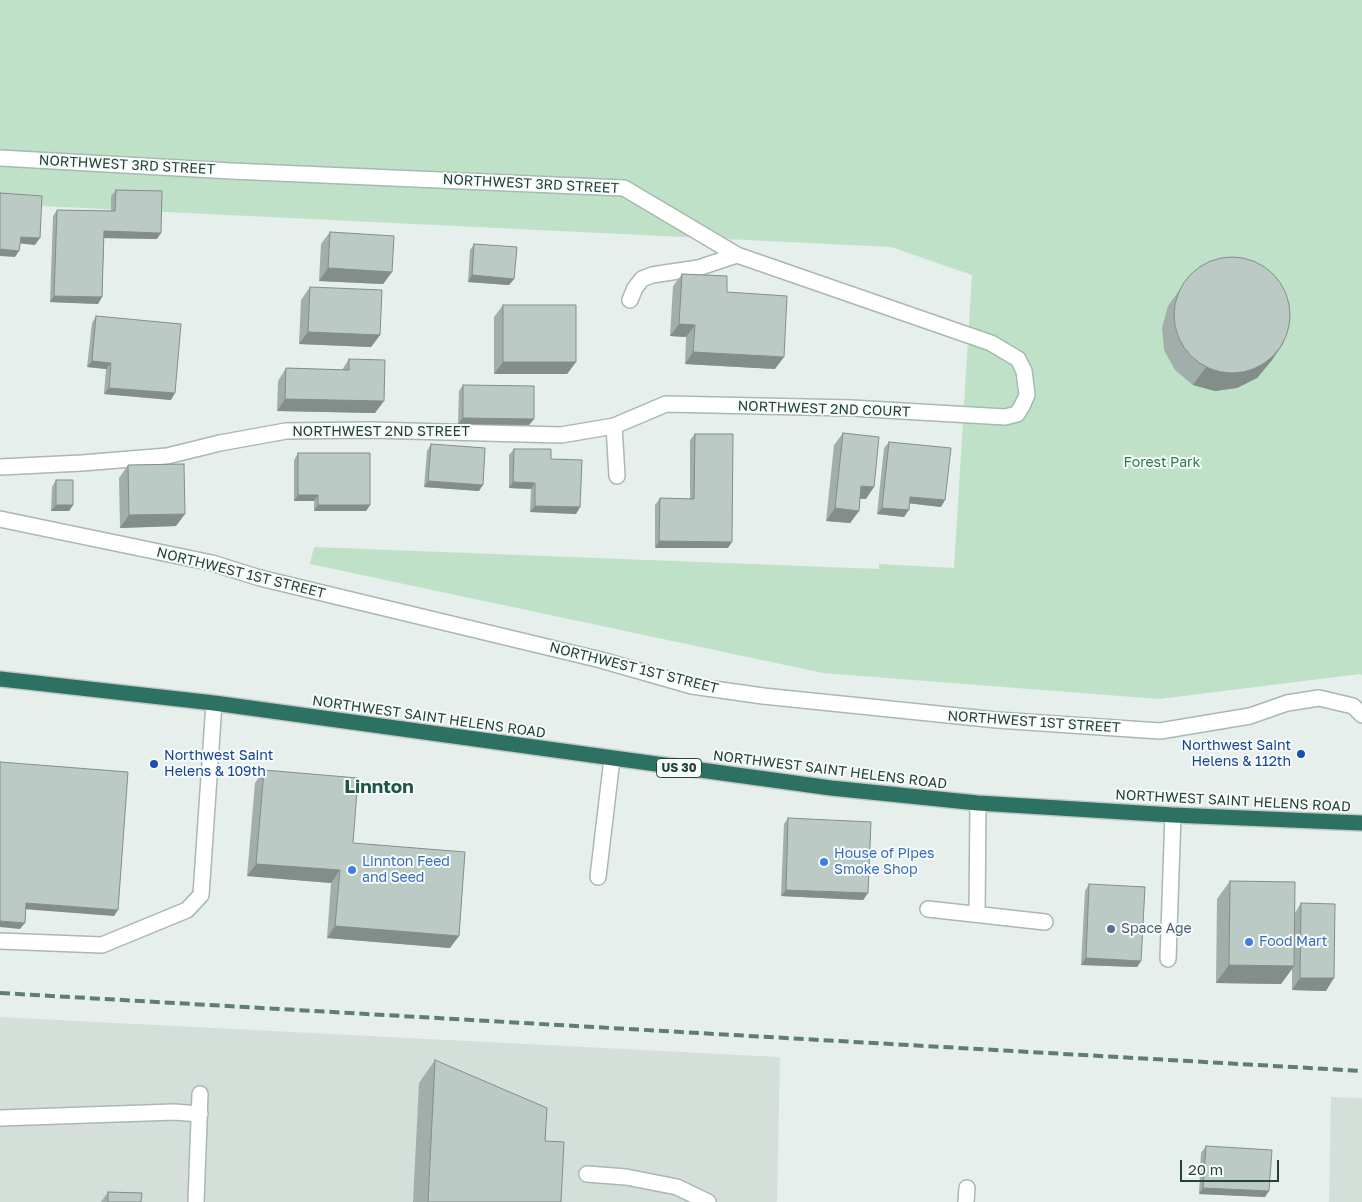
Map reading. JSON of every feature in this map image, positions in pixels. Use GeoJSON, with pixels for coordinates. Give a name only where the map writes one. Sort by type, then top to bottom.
{"type":"FeatureCollection","features":[{"type":"Feature","properties":{"kind":"highway","name":"NORTHWEST SAINT HELENS ROAD"},"geometry":{"type":"LineString","coordinates":[[0,679],[214,704],[831,788],[978,803],[1173,816],[1362,823]]}},
{"type":"Feature","properties":{"kind":"street","name":"NORTHWEST 3RD STREET"},"geometry":{"type":"LineString","coordinates":[[0,158],[240,172],[624,188],[736,255],[991,342],[1018,359],[1024,371],[1027,395]]}},
{"type":"Feature","properties":{"kind":"street"},"geometry":{"type":"LineString","coordinates":[[630,300],[635,288],[642,279],[652,275],[698,268],[736,255]]}},
{"type":"Feature","properties":{"kind":"street","name":"NORTHWEST 2ND COURT"},"geometry":{"type":"LineString","coordinates":[[614,426],[666,404],[852,408],[1005,417],[1016,414],[1027,395]]}},
{"type":"Feature","properties":{"kind":"street"},"geometry":{"type":"LineString","coordinates":[[614,426],[617,476]]}},
{"type":"Feature","properties":{"kind":"street","name":"NORTHWEST 2ND STREET"},"geometry":{"type":"LineString","coordinates":[[0,468],[167,456],[286,431],[370,430],[561,435],[614,426]]}},
{"type":"Feature","properties":{"kind":"street","name":"NORTHWEST 1ST STREET"},"geometry":{"type":"LineString","coordinates":[[0,519],[212,564],[260,578],[601,660],[692,686],[763,696],[997,720],[1160,731],[1250,716],[1287,703],[1319,698],[1353,706],[1362,715]]}},
{"type":"Feature","properties":{"kind":"street"},"geometry":{"type":"LineString","coordinates":[[0,941],[102,945],[187,910],[201,895],[214,704]]}},
{"type":"Feature","properties":{"kind":"street"},"geometry":{"type":"LineString","coordinates":[[598,877],[612,759]]}},
{"type":"Feature","properties":{"kind":"street"},"geometry":{"type":"LineString","coordinates":[[977,914],[978,803]]}},
{"type":"Feature","properties":{"kind":"street"},"geometry":{"type":"LineString","coordinates":[[1168,959],[1173,816]]}},
{"type":"Feature","properties":{"kind":"street"},"geometry":{"type":"LineString","coordinates":[[928,909],[1045,922]]}},
{"type":"Feature","properties":{"kind":"street"},"geometry":{"type":"LineString","coordinates":[[196,1202],[200,1094]]}},
{"type":"Feature","properties":{"kind":"street"},"geometry":{"type":"LineString","coordinates":[[0,1118],[174,1112],[200,1114]]}},
{"type":"Feature","properties":{"kind":"street"},"geometry":{"type":"LineString","coordinates":[[587,1174],[626,1178],[677,1187],[708,1202]]}},
{"type":"Feature","properties":{"kind":"shaded area"},"geometry":{"type":"Polygon","coordinates":[[[0,1017],[780,1057],[777,1202],[0,1202],[0,1017]]]}},
{"type":"Feature","properties":{"kind":"shaded area"},"geometry":{"type":"Polygon","coordinates":[[[1331,1097],[1362,1098],[1362,1202],[1329,1202],[1331,1097]]]}},
{"type":"Feature","properties":{"kind":"green space","name":"Forest Park"},"geometry":{"type":"Polygon","coordinates":[[[0,0],[1362,0],[1362,675],[1159,699],[823,673],[310,564],[314,547],[879,569],[879,564],[954,568],[972,275],[891,247],[0,204],[0,0]]]}},
{"type":"Feature","properties":{"kind":"building"},"geometry":{"type":"Polygon","coordinates":[[[116,190],[162,191],[161,233],[104,231],[102,297],[54,296],[57,210],[115,211],[116,190]]]}},
{"type":"Feature","properties":{"kind":"building"},"geometry":{"type":"Polygon","coordinates":[[[0,193],[42,196],[40,238],[21,237],[19,251],[0,249],[0,193]]]}},
{"type":"Feature","properties":{"kind":"building"},"geometry":{"type":"Polygon","coordinates":[[[330,232],[394,236],[392,272],[328,268],[330,232]]]}},
{"type":"Feature","properties":{"kind":"building"},"geometry":{"type":"Polygon","coordinates":[[[474,244],[517,247],[514,279],[472,275],[474,244]]]}},
{"type":"Feature","properties":{"kind":"building"},"geometry":{"type":"Polygon","coordinates":[[[1232,257],[1254,262],[1273,274],[1285,293],[1290,315],[1285,337],[1273,356],[1254,368],[1232,373],[1210,368],[1191,356],[1179,337],[1174,315],[1179,293],[1191,274],[1210,262],[1232,257]]]}},
{"type":"Feature","properties":{"kind":"building"},"geometry":{"type":"Polygon","coordinates":[[[682,274],[727,276],[727,292],[787,296],[784,357],[693,352],[695,325],[679,324],[682,274]]]}},
{"type":"Feature","properties":{"kind":"building"},"geometry":{"type":"Polygon","coordinates":[[[310,287],[382,290],[380,335],[308,332],[310,287]]]}},
{"type":"Feature","properties":{"kind":"building"},"geometry":{"type":"Polygon","coordinates":[[[503,305],[576,305],[576,362],[503,362],[503,305]]]}},
{"type":"Feature","properties":{"kind":"building"},"geometry":{"type":"Polygon","coordinates":[[[96,316],[181,324],[175,393],[109,388],[111,363],[92,361],[96,316]]]}},
{"type":"Feature","properties":{"kind":"building"},"geometry":{"type":"Polygon","coordinates":[[[349,359],[385,360],[384,401],[285,399],[286,368],[349,370],[349,359]]]}},
{"type":"Feature","properties":{"kind":"building"},"geometry":{"type":"Polygon","coordinates":[[[463,385],[534,386],[534,419],[463,418],[463,385]]]}},
{"type":"Feature","properties":{"kind":"building"},"geometry":{"type":"Polygon","coordinates":[[[843,433],[879,437],[874,487],[861,486],[859,511],[835,508],[843,433]]]}},
{"type":"Feature","properties":{"kind":"building"},"geometry":{"type":"Polygon","coordinates":[[[695,434],[733,434],[732,542],[659,541],[660,498],[694,499],[695,434]]]}},
{"type":"Feature","properties":{"kind":"building"},"geometry":{"type":"Polygon","coordinates":[[[889,442],[951,448],[945,500],[910,497],[909,510],[882,508],[889,442]]]}},
{"type":"Feature","properties":{"kind":"building"},"geometry":{"type":"Polygon","coordinates":[[[431,444],[485,448],[483,485],[428,481],[431,444]]]}},
{"type":"Feature","properties":{"kind":"building"},"geometry":{"type":"Polygon","coordinates":[[[514,449],[551,449],[551,459],[582,460],[580,507],[535,506],[535,483],[513,482],[514,449]]]}},
{"type":"Feature","properties":{"kind":"building"},"geometry":{"type":"Polygon","coordinates":[[[298,453],[370,453],[370,505],[318,505],[318,495],[298,495],[298,453]]]}},
{"type":"Feature","properties":{"kind":"building"},"geometry":{"type":"Polygon","coordinates":[[[184,464],[185,514],[129,515],[128,465],[184,464]]]}},
{"type":"Feature","properties":{"kind":"building"},"geometry":{"type":"Polygon","coordinates":[[[56,480],[73,480],[73,505],[56,505],[56,480]]]}},
{"type":"Feature","properties":{"kind":"building"},"geometry":{"type":"Polygon","coordinates":[[[0,762],[128,772],[118,910],[26,903],[25,923],[0,921],[0,762]]]}},
{"type":"Feature","properties":{"kind":"building","name":"Linnton Feed and Seed"},"geometry":{"type":"Polygon","coordinates":[[[264,770],[358,778],[353,843],[465,852],[459,936],[335,926],[340,870],[256,864],[264,770]]]}},
{"type":"Feature","properties":{"kind":"building","name":"House of Pipes Smoke Shop"},"geometry":{"type":"Polygon","coordinates":[[[788,818],[871,822],[868,893],[786,890],[788,818]]]}},
{"type":"Feature","properties":{"kind":"building","name":"Food Mart"},"geometry":{"type":"Polygon","coordinates":[[[1230,881],[1295,882],[1294,966],[1229,965],[1230,881]]]}},
{"type":"Feature","properties":{"kind":"building","name":"Space Age"},"geometry":{"type":"Polygon","coordinates":[[[1089,884],[1145,887],[1141,961],[1086,958],[1089,884]]]}},
{"type":"Feature","properties":{"kind":"building"},"geometry":{"type":"Polygon","coordinates":[[[1301,903],[1335,904],[1334,978],[1300,978],[1301,903]]]}},
{"type":"Feature","properties":{"kind":"building"},"geometry":{"type":"Polygon","coordinates":[[[435,1060],[547,1108],[545,1141],[564,1142],[561,1202],[428,1202],[435,1060]]]}},
{"type":"Feature","properties":{"kind":"building"},"geometry":{"type":"Polygon","coordinates":[[[1206,1146],[1272,1150],[1269,1191],[1203,1188],[1206,1146]]]}},
{"type":"Feature","properties":{"kind":"building"},"geometry":{"type":"Polygon","coordinates":[[[108,1192],[142,1193],[141,1202],[108,1202],[108,1192]]]}},
{"type":"Feature","properties":{"kind":"railway"},"geometry":{"type":"LineString","coordinates":[[0,993],[1362,1071]]}},
{"type":"Feature","properties":{"kind":"place","name":"Northwest Saint Helens & 112th"},"geometry":{"type":"Point","coordinates":[1301,754]}},
{"type":"Feature","properties":{"kind":"place","name":"Northwest Saint Helens & 109th"},"geometry":{"type":"Point","coordinates":[154,764]}},
{"type":"Feature","properties":{"kind":"place","name":"House of Pipes Smoke Shop"},"geometry":{"type":"Point","coordinates":[824,862]}},
{"type":"Feature","properties":{"kind":"place","name":"Linnton Feed and Seed"},"geometry":{"type":"Point","coordinates":[352,870]}},
{"type":"Feature","properties":{"kind":"place","name":"Space Age"},"geometry":{"type":"Point","coordinates":[1111,929]}},
{"type":"Feature","properties":{"kind":"place","name":"Food Mart"},"geometry":{"type":"Point","coordinates":[1249,942]}},
{"type":"Feature","properties":{"kind":"district","name":"Linnton"},"geometry":{"type":"Point","coordinates":[379,787]}}]}
